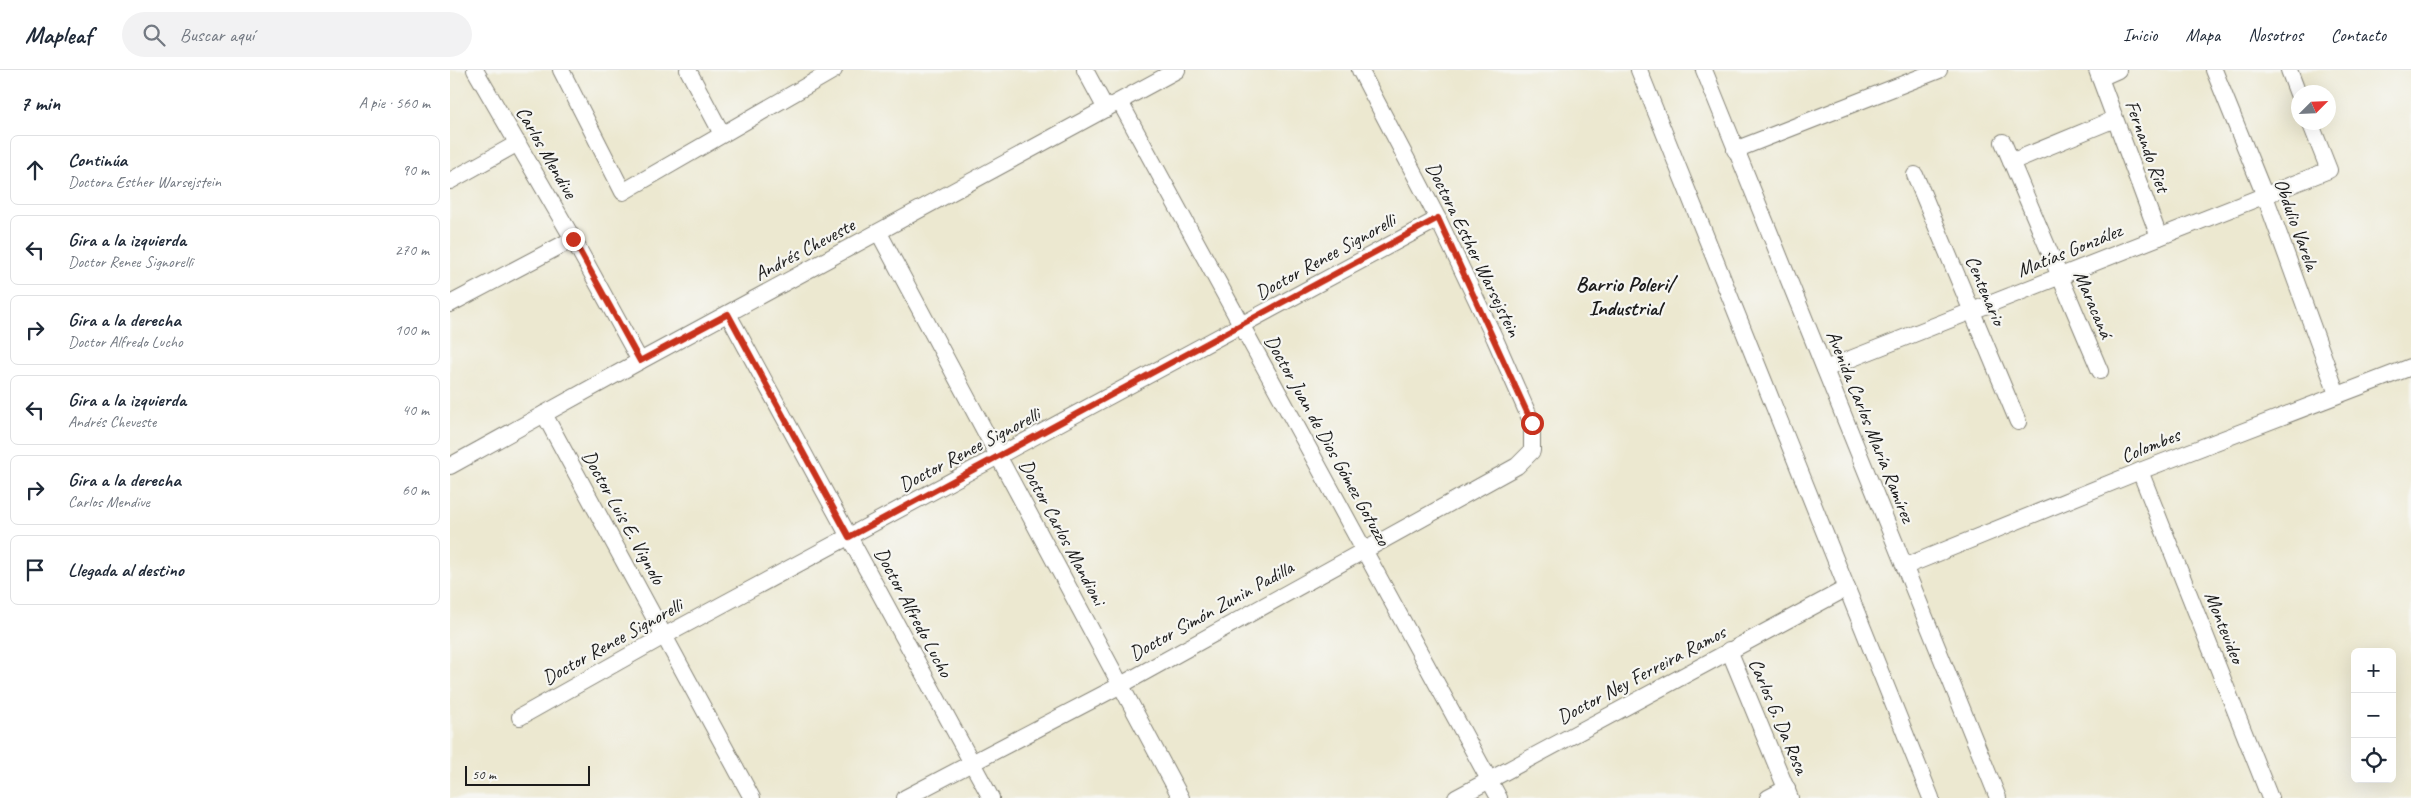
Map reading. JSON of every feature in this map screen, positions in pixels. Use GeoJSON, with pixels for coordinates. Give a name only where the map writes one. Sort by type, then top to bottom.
{"type":"FeatureCollection","features":[{"type":"Feature","properties":{"kind":"street","name":"Carlos Mendive"},"geometry":{"type":"LineString","coordinates":[[475,70],[573,239],[640,361]]}},
{"type":"Feature","properties":{"kind":"street"},"geometry":{"type":"LineString","coordinates":[[561,70],[623,192],[834,70]]}},
{"type":"Feature","properties":{"kind":"street"},"geometry":{"type":"LineString","coordinates":[[688,70],[722,134]]}},
{"type":"Feature","properties":{"kind":"street","name":"Doctor Juan de Dios Gómez Gotuzzo"},"geometry":{"type":"LineString","coordinates":[[1085,70],[1113,105],[1242,326],[1499,798]]}},
{"type":"Feature","properties":{"kind":"street","name":"Andrés Cheveste"},"geometry":{"type":"LineString","coordinates":[[450,466],[1177,70]]}},
{"type":"Feature","properties":{"kind":"street","name":"Doctora Esther Warsejstein"},"geometry":{"type":"LineString","coordinates":[[1360,70],[1438,218],[1532,423],[1532,451]]}},
{"type":"Feature","properties":{"kind":"street"},"geometry":{"type":"LineString","coordinates":[[1639,70],[1930,798]]}},
{"type":"Feature","properties":{"kind":"street","name":"Avenida Carlos María Ramírez"},"geometry":{"type":"LineString","coordinates":[[1704,70],[1906,566],[1998,798]]}},
{"type":"Feature","properties":{"kind":"street"},"geometry":{"type":"LineString","coordinates":[[1735,150],[1939,70]]}},
{"type":"Feature","properties":{"kind":"street"},"geometry":{"type":"LineString","coordinates":[[2098,74],[2118,70]]}},
{"type":"Feature","properties":{"kind":"street","name":"Obdulio Varela"},"geometry":{"type":"LineString","coordinates":[[2214,70],[2265,196],[2337,394]]}},
{"type":"Feature","properties":{"kind":"street"},"geometry":{"type":"LineString","coordinates":[[2289,70],[2295,85]]}},
{"type":"Feature","properties":{"kind":"street","name":"Fernando Riet"},"geometry":{"type":"LineString","coordinates":[[2098,74],[2159,237]]}},
{"type":"Feature","properties":{"kind":"street"},"geometry":{"type":"LineString","coordinates":[[2011,162],[2115,119]]}},
{"type":"Feature","properties":{"kind":"street","name":"Matías González"},"geometry":{"type":"LineString","coordinates":[[1825,369],[2329,170],[2313,130]]}},
{"type":"Feature","properties":{"kind":"street","name":"Maracaná"},"geometry":{"type":"LineString","coordinates":[[2003,142],[2100,371]]}},
{"type":"Feature","properties":{"kind":"street"},"geometry":{"type":"LineString","coordinates":[[450,180],[518,143]]}},
{"type":"Feature","properties":{"kind":"street","name":"Centenario"},"geometry":{"type":"LineString","coordinates":[[1915,175],[2018,422]]}},
{"type":"Feature","properties":{"kind":"street","name":"Doctor Renee Signorelli"},"geometry":{"type":"LineString","coordinates":[[520,717],[664,636],[1242,326],[1438,218]]}},
{"type":"Feature","properties":{"kind":"street","name":"Doctor Carlos Mandioni"},"geometry":{"type":"LineString","coordinates":[[879,233],[1181,798]]}},
{"type":"Feature","properties":{"kind":"street"},"geometry":{"type":"LineString","coordinates":[[450,304],[573,239]]}},
{"type":"Feature","properties":{"kind":"street","name":"Doctor Alfredo Lucho"},"geometry":{"type":"LineString","coordinates":[[728,314],[991,798]]}},
{"type":"Feature","properties":{"kind":"street","name":"Colombes"},"geometry":{"type":"LineString","coordinates":[[1906,566],[2140,471],[2411,366]]}},
{"type":"Feature","properties":{"kind":"street","name":"Doctor Luis E. Vignolo"},"geometry":{"type":"LineString","coordinates":[[544,414],[752,798]]}},
{"type":"Feature","properties":{"kind":"street","name":"Doctor Simón Zunin Padilla"},"geometry":{"type":"LineString","coordinates":[[905,798],[1121,685],[1516,466],[1532,451]]}},
{"type":"Feature","properties":{"kind":"street","name":"Montevideo"},"geometry":{"type":"LineString","coordinates":[[2140,471],[2270,798]]}},
{"type":"Feature","properties":{"kind":"street","name":"Doctor Ney Ferreira Ramos"},"geometry":{"type":"LineString","coordinates":[[1456,798],[1847,588]]}},
{"type":"Feature","properties":{"kind":"street","name":"Carlos G. Da Rosa"},"geometry":{"type":"LineString","coordinates":[[1729,650],[1788,793]]}},
{"type":"Feature","properties":{"kind":"street"},"geometry":{"type":"LineString","coordinates":[[1768,798],[1788,793]]}},
{"type":"Feature","properties":{"kind":"district","name":"Barrio Poleri/ Industrial"},"geometry":{"type":"Point","coordinates":[1625,296]}},
{"type":"Feature","properties":{"kind":"route"},"geometry":{"type":"LineString","coordinates":[[573,239],[640,361],[728,314],[849,537],[1242,326],[1438,218],[1532,423]]}}]}
